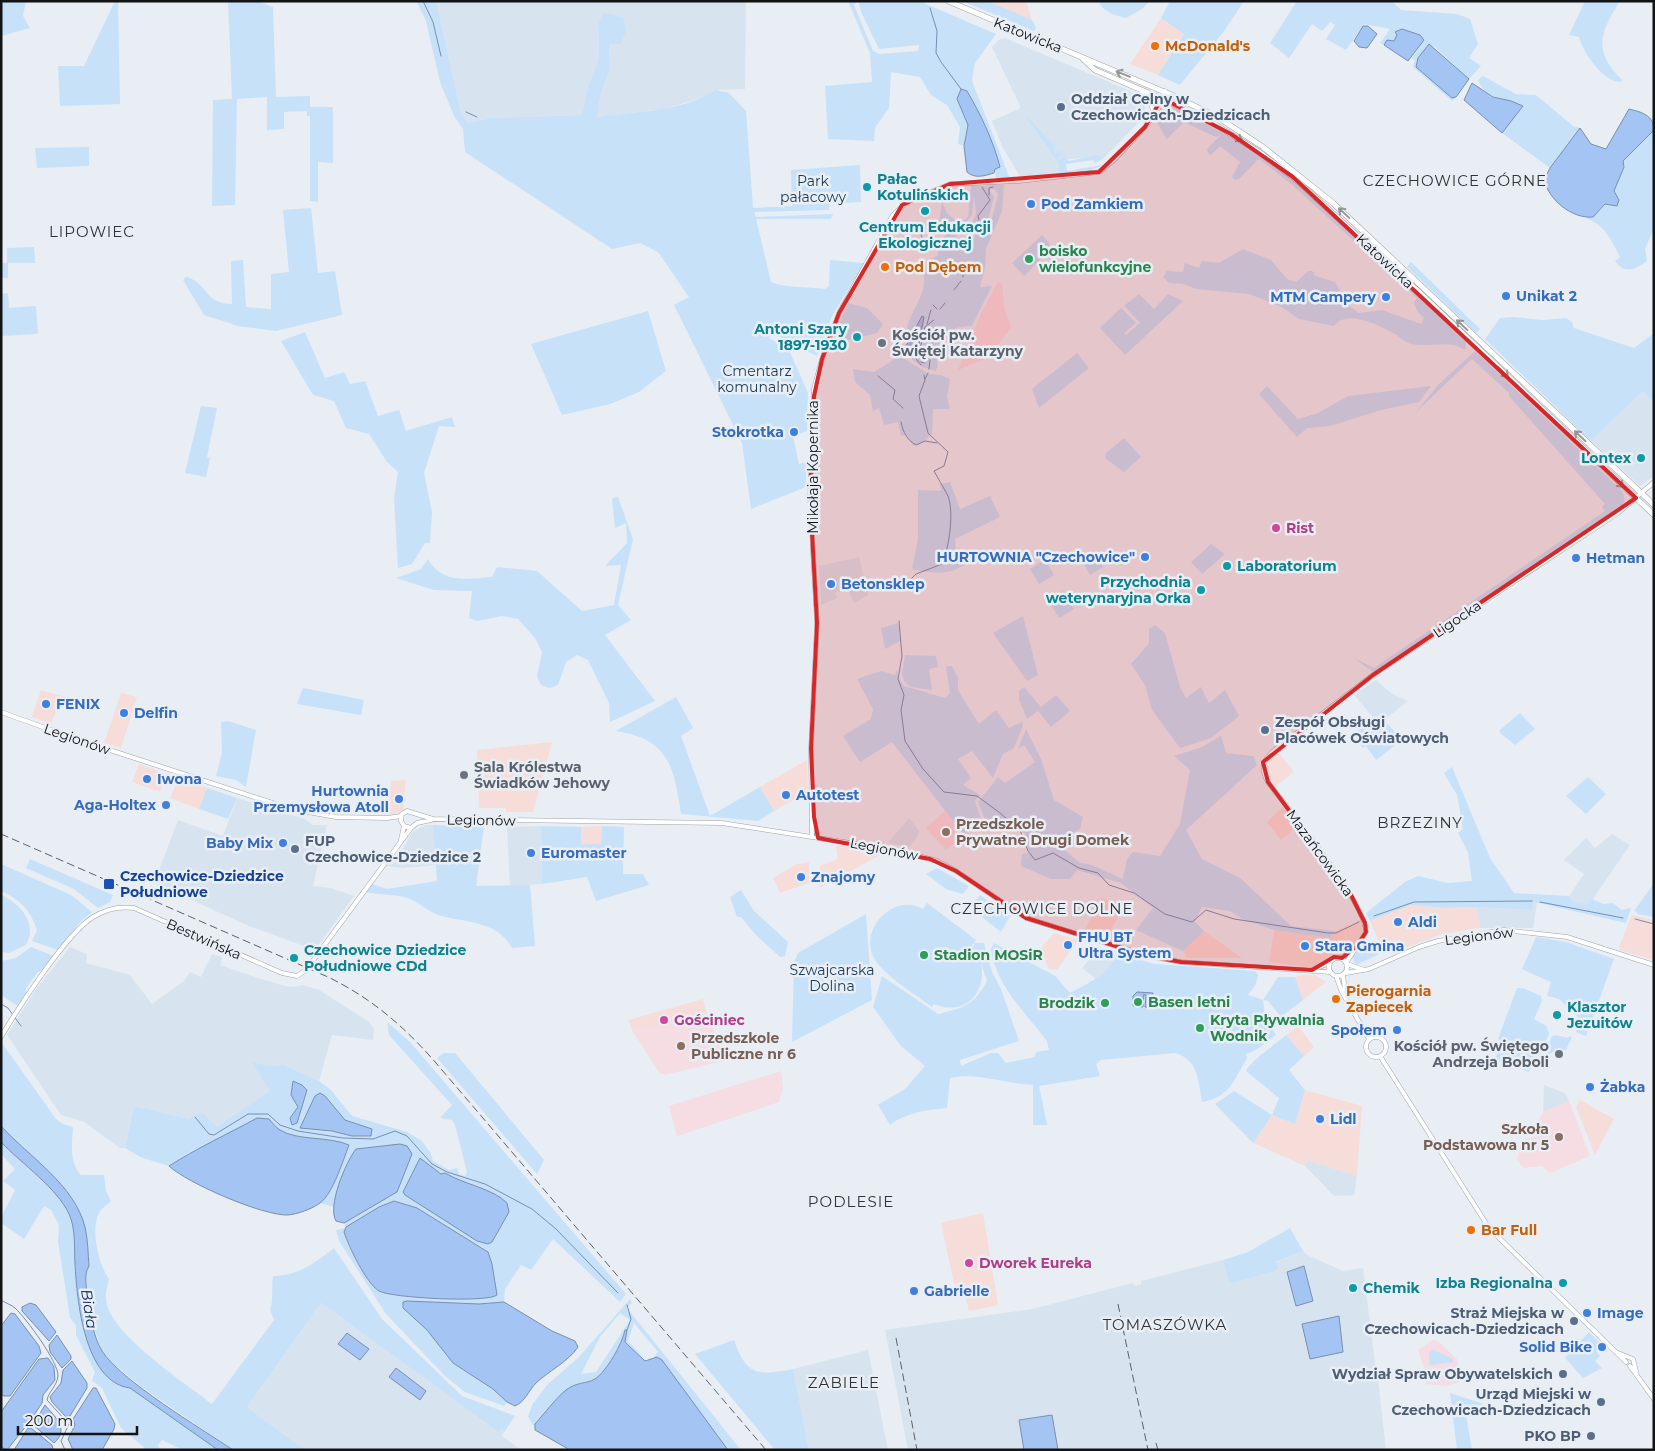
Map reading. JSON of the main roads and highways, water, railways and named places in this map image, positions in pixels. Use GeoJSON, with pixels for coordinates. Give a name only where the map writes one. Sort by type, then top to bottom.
{"type":"FeatureCollection","features":[{"type":"Feature","properties":{"kind":"main road","name":"Katowicka"},"geometry":{"type":"LineString","coordinates":[[948,1],[1165,91],[1234,128],[1272,153],[1312,185],[1654,505]]}},
{"type":"Feature","properties":{"kind":"main road","name":"Katowicka"},"geometry":{"type":"LineString","coordinates":[[1081,56],[1096,70],[1162,98],[1216,125],[1246,143],[1299,182],[1654,515]]}},
{"type":"Feature","properties":{"kind":"main road"},"geometry":{"type":"LineString","coordinates":[[1140,89],[1151,101],[1153,109]]}},
{"type":"Feature","properties":{"kind":"water"},"geometry":{"type":"Polygon","coordinates":[[[1363,26],[1368,26],[1377,34],[1367,48],[1359,47],[1354,41],[1363,26]]]}},
{"type":"Feature","properties":{"kind":"water"},"geometry":{"type":"Polygon","coordinates":[[[1402,29],[1420,35],[1424,40],[1408,61],[1384,45],[1387,40],[1394,41],[1397,35],[1395,32],[1402,29]]]}},
{"type":"Feature","properties":{"kind":"water"},"geometry":{"type":"Polygon","coordinates":[[[1429,44],[1469,79],[1456,97],[1452,98],[1416,67],[1418,58],[1429,44]]]}},
{"type":"Feature","properties":{"kind":"water"},"geometry":{"type":"Polygon","coordinates":[[[1472,83],[1493,97],[1523,106],[1502,133],[1464,100],[1472,83]]]}},
{"type":"Feature","properties":{"kind":"water"},"geometry":{"type":"Polygon","coordinates":[[[961,89],[967,91],[990,137],[1000,167],[995,169],[994,173],[976,176],[967,172],[964,146],[968,125],[957,99],[961,89]]]}},
{"type":"Feature","properties":{"kind":"water"},"geometry":{"type":"Polygon","coordinates":[[[1629,109],[1646,115],[1652,121],[1654,130],[1623,161],[1624,167],[1614,191],[1619,200],[1617,206],[1605,204],[1593,217],[1577,215],[1562,207],[1551,194],[1544,180],[1550,168],[1580,128],[1591,144],[1606,149],[1629,109]]]}},
{"type":"Feature","properties":{"kind":"water"},"geometry":{"type":"Polygon","coordinates":[[[922,316],[924,317],[919,344],[913,355],[906,355],[904,350],[922,316]]]}},
{"type":"Feature","properties":{"kind":"water","name":"Basen letni"},"geometry":{"type":"Polygon","coordinates":[[[1137,992],[1153,993],[1152,1008],[1145,1007],[1146,996],[1144,994],[1143,1007],[1133,1006],[1133,996],[1137,992]]]}},
{"type":"Feature","properties":{"kind":"water"},"geometry":{"type":"Polygon","coordinates":[[[293,1081],[302,1085],[307,1090],[297,1123],[292,1125],[290,1118],[298,1107],[291,1095],[293,1081]]]}},
{"type":"Feature","properties":{"kind":"water"},"geometry":{"type":"Polygon","coordinates":[[[320,1093],[325,1096],[345,1120],[372,1129],[371,1136],[352,1136],[332,1131],[300,1128],[315,1096],[320,1093]]]}},
{"type":"Feature","properties":{"kind":"water"},"geometry":{"type":"Polygon","coordinates":[[[257,1118],[269,1119],[279,1129],[295,1136],[332,1140],[349,1145],[333,1185],[325,1199],[320,1203],[296,1214],[276,1214],[244,1204],[208,1189],[169,1166],[257,1118]]]}},
{"type":"Feature","properties":{"kind":"water","name":"Biała"},"geometry":{"type":"Polygon","coordinates":[[[1,1126],[61,1184],[79,1212],[85,1227],[87,1242],[89,1266],[86,1287],[91,1320],[94,1333],[102,1351],[112,1363],[143,1390],[233,1450],[218,1450],[130,1388],[115,1382],[102,1371],[93,1356],[81,1317],[76,1279],[74,1232],[69,1214],[48,1186],[1,1142],[1,1126]]]}},
{"type":"Feature","properties":{"kind":"water"},"geometry":{"type":"Polygon","coordinates":[[[400,1144],[407,1146],[412,1154],[397,1192],[344,1223],[336,1221],[334,1205],[339,1184],[347,1164],[356,1149],[400,1144]]]}},
{"type":"Feature","properties":{"kind":"water"},"geometry":{"type":"Polygon","coordinates":[[[420,1158],[441,1174],[445,1173],[486,1190],[507,1203],[509,1212],[492,1242],[488,1244],[477,1241],[405,1195],[403,1192],[420,1158]]]}},
{"type":"Feature","properties":{"kind":"water"},"geometry":{"type":"Polygon","coordinates":[[[394,1201],[417,1208],[488,1252],[497,1295],[476,1299],[401,1296],[387,1294],[374,1287],[358,1264],[344,1232],[346,1227],[379,1207],[394,1201]]]}},
{"type":"Feature","properties":{"kind":"water"},"geometry":{"type":"Polygon","coordinates":[[[1304,1266],[1313,1301],[1296,1306],[1287,1272],[1304,1266]]]}},
{"type":"Feature","properties":{"kind":"water"},"geometry":{"type":"Polygon","coordinates":[[[403,1302],[479,1304],[504,1302],[552,1331],[575,1341],[578,1347],[564,1361],[536,1383],[524,1399],[515,1406],[453,1363],[427,1330],[403,1308],[403,1302]]]}},
{"type":"Feature","properties":{"kind":"water"},"geometry":{"type":"Polygon","coordinates":[[[30,1303],[36,1305],[56,1332],[49,1341],[22,1311],[22,1307],[30,1303]]]}},
{"type":"Feature","properties":{"kind":"water"},"geometry":{"type":"Polygon","coordinates":[[[11,1313],[15,1314],[39,1346],[41,1353],[10,1396],[4,1396],[1,1394],[1,1326],[11,1313]]]}},
{"type":"Feature","properties":{"kind":"water"},"geometry":{"type":"Polygon","coordinates":[[[1339,1316],[1343,1352],[1310,1359],[1302,1324],[1339,1316]]]}},
{"type":"Feature","properties":{"kind":"water"},"geometry":{"type":"Polygon","coordinates":[[[625,1330],[627,1330],[625,1342],[645,1361],[657,1357],[662,1360],[728,1450],[570,1450],[535,1430],[535,1424],[566,1390],[595,1379],[600,1375],[617,1350],[625,1330]]]}},
{"type":"Feature","properties":{"kind":"water"},"geometry":{"type":"Polygon","coordinates":[[[347,1333],[369,1349],[360,1360],[338,1344],[347,1333]]]}},
{"type":"Feature","properties":{"kind":"water"},"geometry":{"type":"Polygon","coordinates":[[[57,1335],[71,1356],[71,1359],[62,1368],[50,1352],[49,1345],[57,1335]]]}},
{"type":"Feature","properties":{"kind":"water"},"geometry":{"type":"Polygon","coordinates":[[[48,1358],[54,1367],[55,1380],[43,1395],[42,1403],[30,1421],[7,1450],[1,1447],[1,1412],[39,1359],[48,1358]]]}},
{"type":"Feature","properties":{"kind":"water"},"geometry":{"type":"Polygon","coordinates":[[[72,1361],[87,1383],[87,1388],[70,1416],[66,1417],[52,1402],[50,1397],[61,1383],[63,1370],[72,1361]]]}},
{"type":"Feature","properties":{"kind":"water"},"geometry":{"type":"Polygon","coordinates":[[[396,1368],[426,1391],[420,1400],[389,1377],[396,1368]]]}},
{"type":"Feature","properties":{"kind":"water"},"geometry":{"type":"Polygon","coordinates":[[[93,1388],[96,1388],[115,1424],[114,1429],[102,1450],[73,1450],[68,1439],[75,1425],[73,1419],[93,1388]]]}},
{"type":"Feature","properties":{"kind":"water"},"geometry":{"type":"Polygon","coordinates":[[[45,1405],[61,1428],[59,1438],[54,1443],[33,1425],[45,1405]]]}},
{"type":"Feature","properties":{"kind":"water"},"geometry":{"type":"Polygon","coordinates":[[[1052,1415],[1058,1450],[1024,1450],[1019,1420],[1052,1415]]]}},
{"type":"Feature","properties":{"kind":"water"},"geometry":{"type":"Polygon","coordinates":[[[28,1428],[31,1428],[52,1445],[53,1449],[14,1450],[28,1428]]]}},
{"type":"Feature","properties":{"kind":"waterway"},"geometry":{"type":"LineString","coordinates":[[423,1],[433,22],[441,56]]}},
{"type":"Feature","properties":{"kind":"waterway"},"geometry":{"type":"LineString","coordinates":[[930,8],[937,31],[936,53],[961,89]]}},
{"type":"Feature","properties":{"kind":"waterway"},"geometry":{"type":"LineString","coordinates":[[466,112],[477,117]]}},
{"type":"Feature","properties":{"kind":"waterway"},"geometry":{"type":"LineString","coordinates":[[979,220],[978,216],[990,200],[982,187]]}},
{"type":"Feature","properties":{"kind":"waterway"},"geometry":{"type":"LineString","coordinates":[[989,195],[989,188],[993,187]]}},
{"type":"Feature","properties":{"kind":"waterway"},"geometry":{"type":"LineString","coordinates":[[969,238],[970,234],[979,231],[980,226]]}},
{"type":"Feature","properties":{"kind":"waterway"},"geometry":{"type":"LineString","coordinates":[[920,232],[926,247]]}},
{"type":"Feature","properties":{"kind":"waterway"},"geometry":{"type":"LineString","coordinates":[[962,243],[963,250]]}},
{"type":"Feature","properties":{"kind":"waterway"},"geometry":{"type":"LineString","coordinates":[[967,251],[969,244]]}},
{"type":"Feature","properties":{"kind":"waterway"},"geometry":{"type":"LineString","coordinates":[[963,262],[963,277]]}},
{"type":"Feature","properties":{"kind":"waterway"},"geometry":{"type":"LineString","coordinates":[[954,290],[961,281]]}},
{"type":"Feature","properties":{"kind":"waterway"},"geometry":{"type":"LineString","coordinates":[[940,309],[945,303]]}},
{"type":"Feature","properties":{"kind":"waterway"},"geometry":{"type":"LineString","coordinates":[[933,305],[937,309]]}},
{"type":"Feature","properties":{"kind":"waterway"},"geometry":{"type":"LineString","coordinates":[[927,324],[931,310]]}},
{"type":"Feature","properties":{"kind":"waterway"},"geometry":{"type":"LineString","coordinates":[[920,349],[925,327],[934,320]]}},
{"type":"Feature","properties":{"kind":"waterway"},"geometry":{"type":"LineString","coordinates":[[913,355],[921,365]]}},
{"type":"Feature","properties":{"kind":"waterway"},"geometry":{"type":"LineString","coordinates":[[929,369],[930,360]]}},
{"type":"Feature","properties":{"kind":"waterway"},"geometry":{"type":"LineString","coordinates":[[925,379],[928,373]]}},
{"type":"Feature","properties":{"kind":"waterway"},"geometry":{"type":"LineString","coordinates":[[905,585],[916,574],[942,564],[947,549],[951,519],[951,509],[947,494],[934,471],[944,466],[948,452],[928,433],[919,396],[925,380],[924,375]]}},
{"type":"Feature","properties":{"kind":"waterway"},"geometry":{"type":"LineString","coordinates":[[878,376],[895,390],[893,399],[903,408]]}},
{"type":"Feature","properties":{"kind":"waterway"},"geometry":{"type":"LineString","coordinates":[[901,422],[906,435],[916,445],[925,441],[937,443]]}},
{"type":"Feature","properties":{"kind":"waterway"},"geometry":{"type":"LineString","coordinates":[[899,621],[902,656],[898,679],[904,695],[901,710],[905,741],[923,769],[944,792],[977,796],[1020,830],[1028,851],[1035,860],[1053,853],[1079,868],[1098,873],[1109,885],[1134,893],[1165,914],[1192,922],[1206,910],[1234,919],[1328,933],[1336,933],[1359,922]]}},
{"type":"Feature","properties":{"kind":"waterway"},"geometry":{"type":"LineString","coordinates":[[1374,916],[1414,902],[1532,901]]}},
{"type":"Feature","properties":{"kind":"waterway"},"geometry":{"type":"LineString","coordinates":[[1540,902],[1623,918]]}},
{"type":"Feature","properties":{"kind":"waterway"},"geometry":{"type":"LineString","coordinates":[[1635,919],[1654,924]]}},
{"type":"Feature","properties":{"kind":"waterway"},"geometry":{"type":"LineString","coordinates":[[1,1004],[8,1008],[21,1026]]}},
{"type":"Feature","properties":{"kind":"waterway"},"geometry":{"type":"LineString","coordinates":[[195,1117],[209,1134],[214,1135],[248,1114],[268,1114],[280,1125],[298,1131],[343,1138],[373,1139],[395,1131],[407,1136],[432,1164],[447,1172],[485,1184],[532,1209],[556,1229],[618,1293]]}},
{"type":"Feature","properties":{"kind":"waterway"},"geometry":{"type":"LineString","coordinates":[[1,1300],[14,1307],[20,1313],[34,1330],[53,1361],[58,1376],[47,1400],[66,1421]]}},
{"type":"Feature","properties":{"kind":"waterway"},"geometry":{"type":"LineString","coordinates":[[627,1305],[631,1319],[627,1330]]}},
{"type":"Feature","properties":{"kind":"waterway"},"geometry":{"type":"LineString","coordinates":[[65,1450],[61,1441],[69,1424]]}},
{"type":"Feature","properties":{"kind":"railway"},"geometry":{"type":"LineString","coordinates":[[1,834],[328,977],[359,994],[386,1014],[412,1037],[436,1063],[766,1450]]}},
{"type":"Feature","properties":{"kind":"railway"},"geometry":{"type":"LineString","coordinates":[[1118,1304],[1148,1450]]}},
{"type":"Feature","properties":{"kind":"railway"},"geometry":{"type":"LineString","coordinates":[[896,1338],[917,1450]]}},
{"type":"Feature","properties":{"kind":"railway"},"geometry":{"type":"LineString","coordinates":[[1156,1443],[1158,1450]]}},
{"type":"Feature","properties":{"kind":"place","name":"McDonald's"},"geometry":{"type":"Point","coordinates":[1155,46]}},
{"type":"Feature","properties":{"kind":"place","name":"Oddział Celny w Czechowicach-Dziedzicach"},"geometry":{"type":"Point","coordinates":[1061,107]}},
{"type":"Feature","properties":{"kind":"place","name":"Pałac Kotulińskich"},"geometry":{"type":"Point","coordinates":[867,187]}},
{"type":"Feature","properties":{"kind":"place","name":"Pod Zamkiem"},"geometry":{"type":"Point","coordinates":[1031,204]}},
{"type":"Feature","properties":{"kind":"place","name":"Centrum Edukacji Ekologicznej"},"geometry":{"type":"Point","coordinates":[925,211]}},
{"type":"Feature","properties":{"kind":"place","name":"boisko wielofunkcyjne"},"geometry":{"type":"Point","coordinates":[1029,259]}},
{"type":"Feature","properties":{"kind":"place","name":"Pod Dębem"},"geometry":{"type":"Point","coordinates":[885,267]}},
{"type":"Feature","properties":{"kind":"place","name":"Unikat 2"},"geometry":{"type":"Point","coordinates":[1506,296]}},
{"type":"Feature","properties":{"kind":"place","name":"MTM Campery"},"geometry":{"type":"Point","coordinates":[1386,297]}},
{"type":"Feature","properties":{"kind":"place","name":"Antoni Szary 1897-1930"},"geometry":{"type":"Point","coordinates":[857,337]}},
{"type":"Feature","properties":{"kind":"place","name":"Kościół pw. Świętej Katarzyny"},"geometry":{"type":"Point","coordinates":[882,343]}},
{"type":"Feature","properties":{"kind":"place","name":"Stokrotka"},"geometry":{"type":"Point","coordinates":[794,432]}},
{"type":"Feature","properties":{"kind":"place","name":"Lontex"},"geometry":{"type":"Point","coordinates":[1641,458]}},
{"type":"Feature","properties":{"kind":"place","name":"Rist"},"geometry":{"type":"Point","coordinates":[1276,528]}},
{"type":"Feature","properties":{"kind":"place","name":"HURTOWNIA \"Czechowice\""},"geometry":{"type":"Point","coordinates":[1145,557]}},
{"type":"Feature","properties":{"kind":"place","name":"Hetman"},"geometry":{"type":"Point","coordinates":[1576,558]}},
{"type":"Feature","properties":{"kind":"place","name":"Laboratorium"},"geometry":{"type":"Point","coordinates":[1227,566]}},
{"type":"Feature","properties":{"kind":"place","name":"Betonsklep"},"geometry":{"type":"Point","coordinates":[831,584]}},
{"type":"Feature","properties":{"kind":"place","name":"Przychodnia weterynaryjna Orka"},"geometry":{"type":"Point","coordinates":[1201,590]}},
{"type":"Feature","properties":{"kind":"place","name":"FENIX"},"geometry":{"type":"Point","coordinates":[46,704]}},
{"type":"Feature","properties":{"kind":"place","name":"Delfin"},"geometry":{"type":"Point","coordinates":[124,713]}},
{"type":"Feature","properties":{"kind":"place","name":"Zespół Obsługi Placówek Oświatowych"},"geometry":{"type":"Point","coordinates":[1265,730]}},
{"type":"Feature","properties":{"kind":"place","name":"Sala Królestwa Świadków Jehowy"},"geometry":{"type":"Point","coordinates":[464,775]}},
{"type":"Feature","properties":{"kind":"place","name":"Iwona"},"geometry":{"type":"Point","coordinates":[147,779]}},
{"type":"Feature","properties":{"kind":"place","name":"Autotest"},"geometry":{"type":"Point","coordinates":[786,795]}},
{"type":"Feature","properties":{"kind":"place","name":"Hurtownia Przemysłowa Atoll"},"geometry":{"type":"Point","coordinates":[399,799]}},
{"type":"Feature","properties":{"kind":"place","name":"Aga-Holtex"},"geometry":{"type":"Point","coordinates":[166,805]}},
{"type":"Feature","properties":{"kind":"place","name":"Przedszkole Prywatne Drugi Domek"},"geometry":{"type":"Point","coordinates":[946,832]}},
{"type":"Feature","properties":{"kind":"place","name":"Baby Mix"},"geometry":{"type":"Point","coordinates":[283,843]}},
{"type":"Feature","properties":{"kind":"place","name":"FUP Czechowice-Dziedzice 2"},"geometry":{"type":"Point","coordinates":[295,849]}},
{"type":"Feature","properties":{"kind":"place","name":"Euromaster"},"geometry":{"type":"Point","coordinates":[531,853]}},
{"type":"Feature","properties":{"kind":"place","name":"Znajomy"},"geometry":{"type":"Point","coordinates":[801,877]}},
{"type":"Feature","properties":{"kind":"place","name":"Czechowice-Dziedzice Południowe"},"geometry":{"type":"Point","coordinates":[109,884]}},
{"type":"Feature","properties":{"kind":"place","name":"Aldi"},"geometry":{"type":"Point","coordinates":[1398,922]}},
{"type":"Feature","properties":{"kind":"place","name":"FHU BT Ultra System"},"geometry":{"type":"Point","coordinates":[1068,945]}},
{"type":"Feature","properties":{"kind":"place","name":"Stara Gmina"},"geometry":{"type":"Point","coordinates":[1305,946]}},
{"type":"Feature","properties":{"kind":"place","name":"Stadion MOSiR"},"geometry":{"type":"Point","coordinates":[924,955]}},
{"type":"Feature","properties":{"kind":"place","name":"Czechowice Dziedzice Południowe CDd"},"geometry":{"type":"Point","coordinates":[294,958]}},
{"type":"Feature","properties":{"kind":"place","name":"Pierogarnia Zapiecek"},"geometry":{"type":"Point","coordinates":[1336,999]}},
{"type":"Feature","properties":{"kind":"place","name":"Basen letni"},"geometry":{"type":"Point","coordinates":[1138,1002]}},
{"type":"Feature","properties":{"kind":"place","name":"Brodzik"},"geometry":{"type":"Point","coordinates":[1105,1003]}},
{"type":"Feature","properties":{"kind":"place","name":"Klasztor Jezuitów"},"geometry":{"type":"Point","coordinates":[1557,1015]}},
{"type":"Feature","properties":{"kind":"place","name":"Gościniec"},"geometry":{"type":"Point","coordinates":[664,1020]}},
{"type":"Feature","properties":{"kind":"place","name":"Kryta Pływalnia Wodnik"},"geometry":{"type":"Point","coordinates":[1200,1028]}},
{"type":"Feature","properties":{"kind":"place","name":"Społem"},"geometry":{"type":"Point","coordinates":[1397,1030]}},
{"type":"Feature","properties":{"kind":"place","name":"Przedszkole Publiczne nr 6"},"geometry":{"type":"Point","coordinates":[681,1046]}},
{"type":"Feature","properties":{"kind":"place","name":"Kościół pw. Świętego Andrzeja Boboli"},"geometry":{"type":"Point","coordinates":[1559,1054]}},
{"type":"Feature","properties":{"kind":"place","name":"Żabka"},"geometry":{"type":"Point","coordinates":[1590,1087]}},
{"type":"Feature","properties":{"kind":"place","name":"Lidl"},"geometry":{"type":"Point","coordinates":[1320,1119]}},
{"type":"Feature","properties":{"kind":"place","name":"Szkoła Podstawowa nr 5"},"geometry":{"type":"Point","coordinates":[1559,1137]}},
{"type":"Feature","properties":{"kind":"place","name":"Bar Full"},"geometry":{"type":"Point","coordinates":[1471,1230]}},
{"type":"Feature","properties":{"kind":"place","name":"Dworek Eureka"},"geometry":{"type":"Point","coordinates":[969,1263]}},
{"type":"Feature","properties":{"kind":"place","name":"Izba Regionalna"},"geometry":{"type":"Point","coordinates":[1563,1283]}},
{"type":"Feature","properties":{"kind":"place","name":"Chemik"},"geometry":{"type":"Point","coordinates":[1353,1288]}},
{"type":"Feature","properties":{"kind":"place","name":"Gabrielle"},"geometry":{"type":"Point","coordinates":[914,1291]}},
{"type":"Feature","properties":{"kind":"place","name":"Image"},"geometry":{"type":"Point","coordinates":[1587,1313]}},
{"type":"Feature","properties":{"kind":"place","name":"Straż Miejska w Czechowicach-Dziedzicach"},"geometry":{"type":"Point","coordinates":[1574,1321]}},
{"type":"Feature","properties":{"kind":"place","name":"Solid Bike"},"geometry":{"type":"Point","coordinates":[1602,1347]}},
{"type":"Feature","properties":{"kind":"place","name":"Wydział Spraw Obywatelskich"},"geometry":{"type":"Point","coordinates":[1563,1374]}},
{"type":"Feature","properties":{"kind":"place","name":"Urząd Miejski w Czechowicach-Dziedzicach"},"geometry":{"type":"Point","coordinates":[1601,1402]}},
{"type":"Feature","properties":{"kind":"place","name":"PKO BP"},"geometry":{"type":"Point","coordinates":[1591,1436]}},
{"type":"Feature","properties":{"kind":"district","name":"CZECHOWICE GÓRNE"},"geometry":{"type":"Point","coordinates":[1455,181]}},
{"type":"Feature","properties":{"kind":"district","name":"LIPOWIEC"},"geometry":{"type":"Point","coordinates":[92,232]}},
{"type":"Feature","properties":{"kind":"district","name":"BRZEZINY"},"geometry":{"type":"Point","coordinates":[1420,823]}},
{"type":"Feature","properties":{"kind":"district","name":"CZECHOWICE DOLNE"},"geometry":{"type":"Point","coordinates":[1042,909]}},
{"type":"Feature","properties":{"kind":"district","name":"PODLESIE"},"geometry":{"type":"Point","coordinates":[851,1202]}},
{"type":"Feature","properties":{"kind":"district","name":"TOMASZÓWKA"},"geometry":{"type":"Point","coordinates":[1165,1325]}},
{"type":"Feature","properties":{"kind":"district","name":"ZABIELE"},"geometry":{"type":"Point","coordinates":[844,1383]}},
{"type":"Feature","properties":{"kind":"park label","name":"Park pałacowy"},"geometry":{"type":"Point","coordinates":[813,190]}},
{"type":"Feature","properties":{"kind":"park label","name":"Cmentarz komunalny"},"geometry":{"type":"Point","coordinates":[757,380]}},
{"type":"Feature","properties":{"kind":"park label","name":"Szwajcarska Dolina"},"geometry":{"type":"Point","coordinates":[832,978]}}]}
